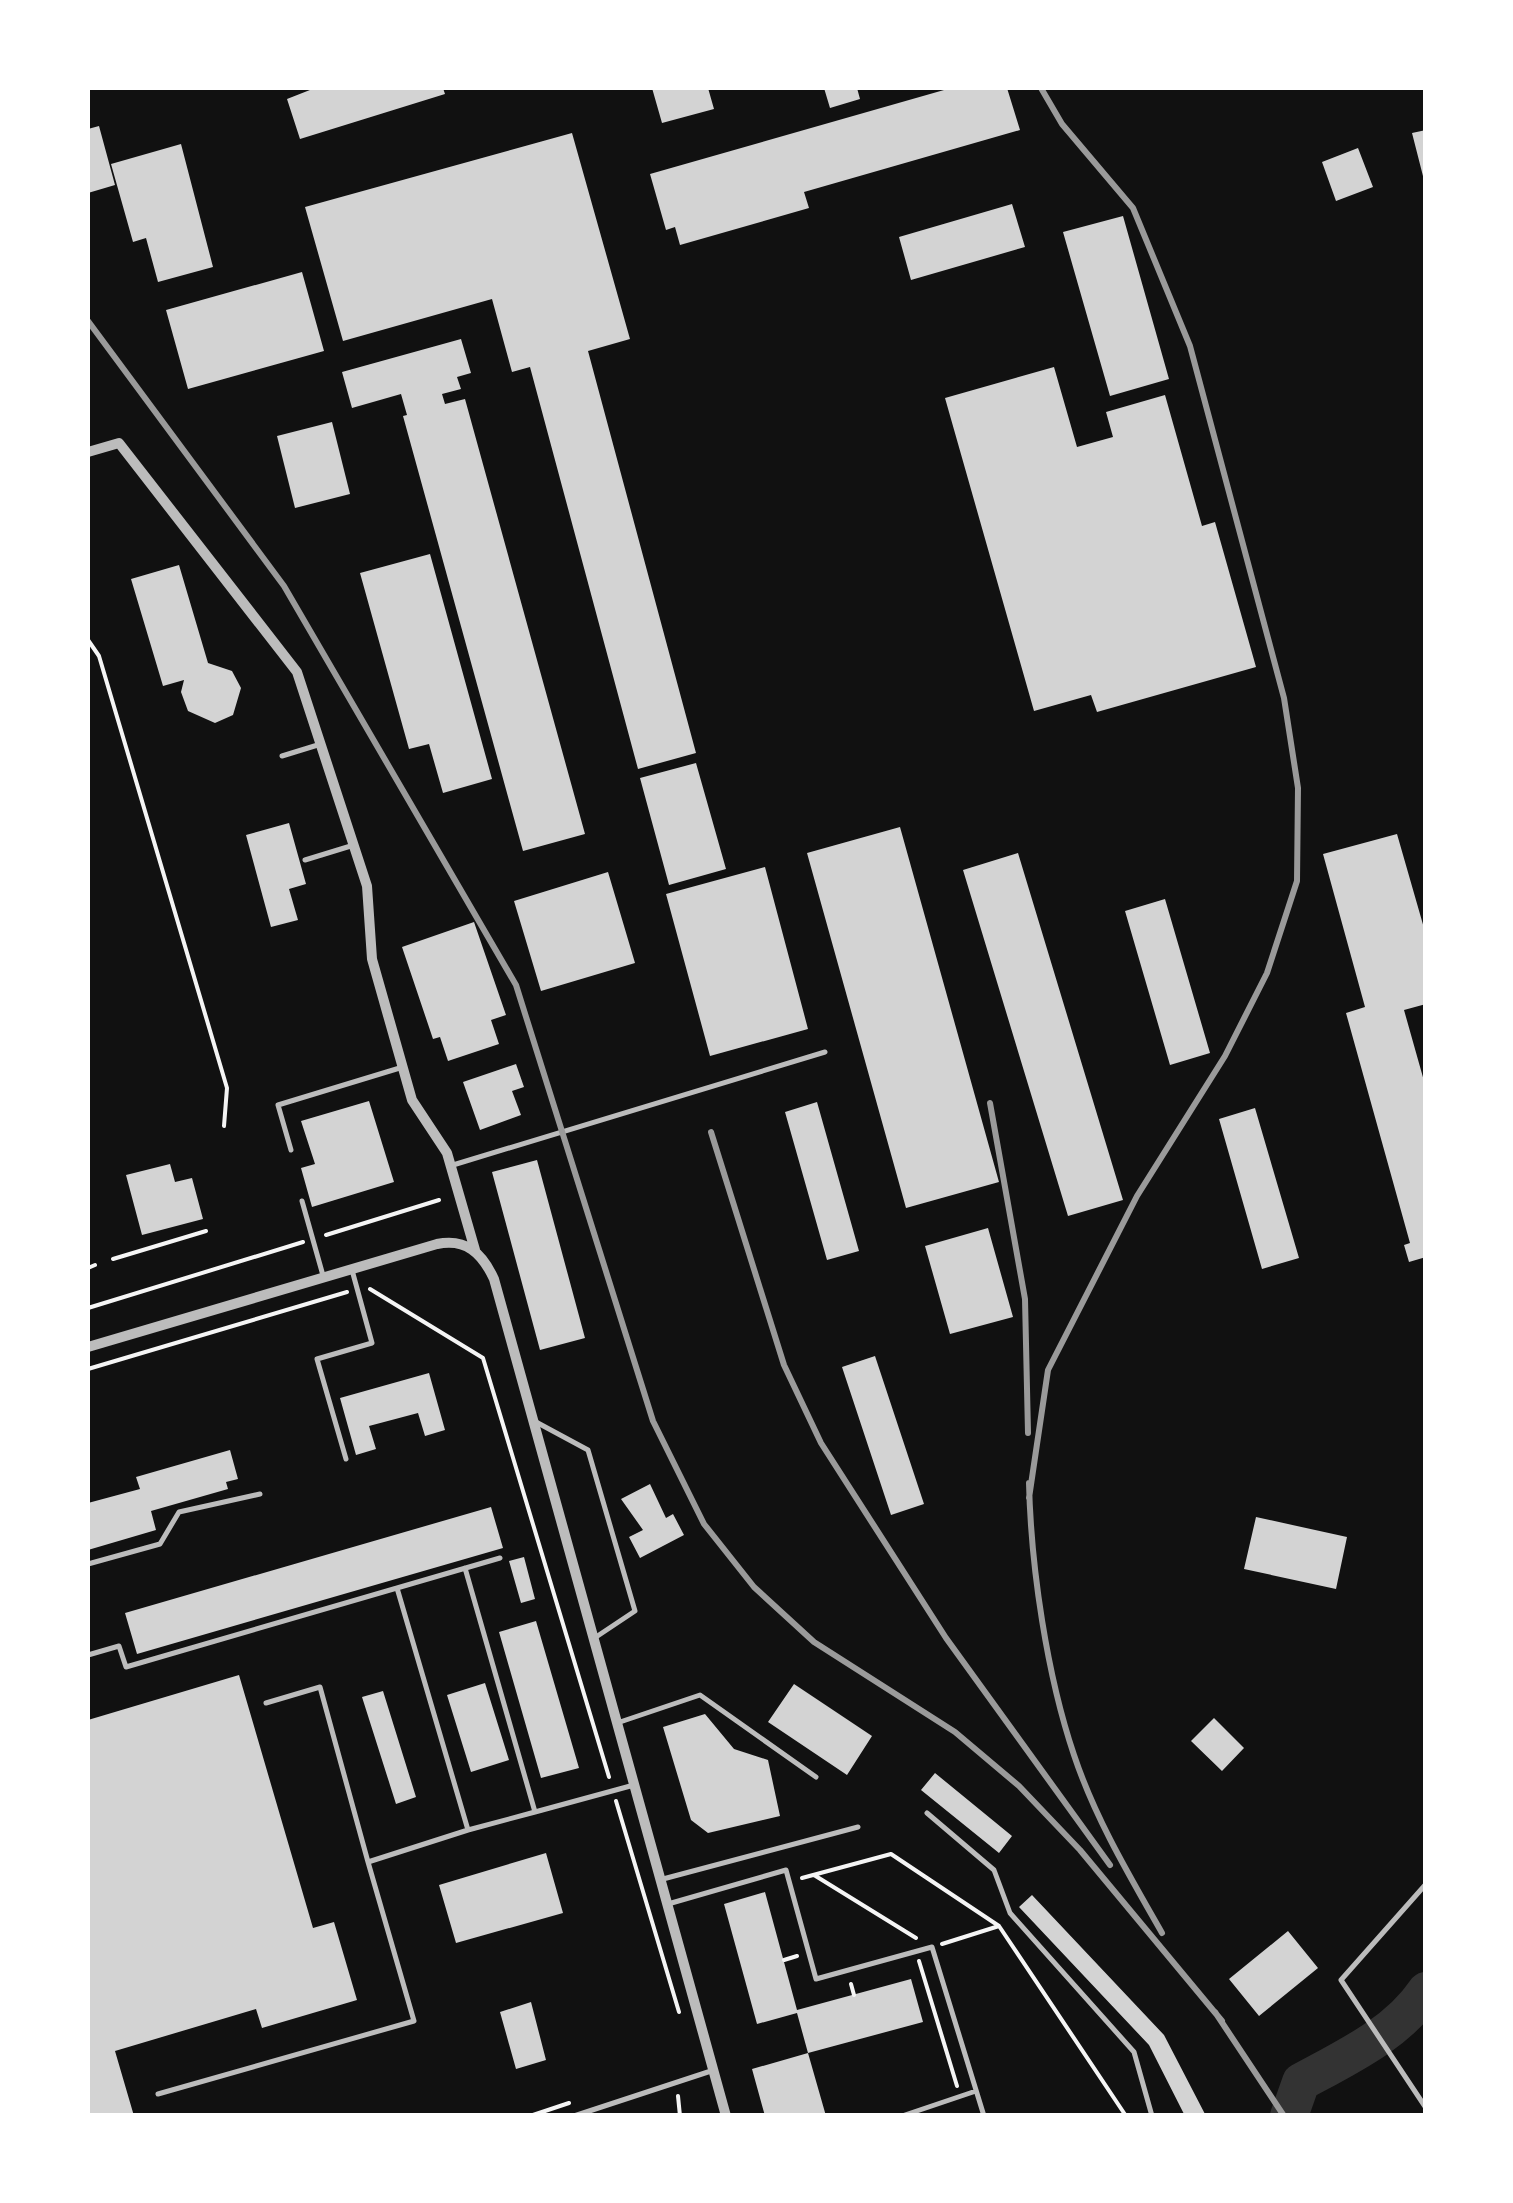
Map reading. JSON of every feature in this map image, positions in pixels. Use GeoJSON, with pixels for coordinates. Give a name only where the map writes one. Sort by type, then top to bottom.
{"type":"FeatureCollection","features":[{"type":"Feature","properties":{"kind":"street"},"geometry":{"type":"LineString","coordinates":[[88,452],[119,443],[297,672],[367,886],[372,959],[412,1100],[450,1166],[475,1251],[494,1279],[726,2116]]}},
{"type":"Feature","properties":{"kind":"street"},"geometry":{"type":"LineString","coordinates":[[88,1347],[450,1242],[475,1251]]}},
{"type":"Feature","properties":{"kind":"lane"},"geometry":{"type":"LineString","coordinates":[[282,756],[320,744]]}},
{"type":"Feature","properties":{"kind":"lane"},"geometry":{"type":"LineString","coordinates":[[305,860],[354,845]]}},
{"type":"Feature","properties":{"kind":"lane"},"geometry":{"type":"LineString","coordinates":[[450,1166],[825,1052]]}},
{"type":"Feature","properties":{"kind":"lane"},"geometry":{"type":"LineString","coordinates":[[291,1150],[278,1105],[402,1067]]}},
{"type":"Feature","properties":{"kind":"lane"},"geometry":{"type":"LineString","coordinates":[[302,1200],[324,1279]]}},
{"type":"Feature","properties":{"kind":"lane"},"geometry":{"type":"LineString","coordinates":[[346,1459],[317,1358],[372,1342],[352,1270]]}},
{"type":"Feature","properties":{"kind":"lane"},"geometry":{"type":"LineString","coordinates":[[534,1422],[588,1450],[635,1611],[594,1639]]}},
{"type":"Feature","properties":{"kind":"lane"},"geometry":{"type":"LineString","coordinates":[[88,1564],[160,1544],[180,1512],[260,1494]]}},
{"type":"Feature","properties":{"kind":"lane"},"geometry":{"type":"LineString","coordinates":[[88,1655],[119,1646],[126,1667],[500,1558]]}},
{"type":"Feature","properties":{"kind":"lane"},"geometry":{"type":"LineString","coordinates":[[465,1568],[535,1812]]}},
{"type":"Feature","properties":{"kind":"lane"},"geometry":{"type":"LineString","coordinates":[[397,1588],[468,1830]]}},
{"type":"Feature","properties":{"kind":"lane"},"geometry":{"type":"LineString","coordinates":[[158,2094],[414,2020],[320,1686],[266,1703]]}},
{"type":"Feature","properties":{"kind":"lane"},"geometry":{"type":"LineString","coordinates":[[617,1723],[700,1695],[816,1777]]}},
{"type":"Feature","properties":{"kind":"lane"},"geometry":{"type":"LineString","coordinates":[[368,1862],[634,1784]]}},
{"type":"Feature","properties":{"kind":"lane"},"geometry":{"type":"LineString","coordinates":[[927,1812],[994,1870],[1010,1913],[1134,2052],[1152,2116]]}},
{"type":"Feature","properties":{"kind":"lane"},"geometry":{"type":"LineString","coordinates":[[661,1879],[858,1827]]}},
{"type":"Feature","properties":{"kind":"lane"},"geometry":{"type":"LineString","coordinates":[[667,1904],[786,1870],[816,1980],[932,1948],[984,2116]]}},
{"type":"Feature","properties":{"kind":"lane"},"geometry":{"type":"LineString","coordinates":[[1426,1884],[1341,1980],[1426,2108]]}},
{"type":"Feature","properties":{"kind":"lane"},"geometry":{"type":"LineString","coordinates":[[574,2116],[714,2070]]}},
{"type":"Feature","properties":{"kind":"lane"},"geometry":{"type":"LineString","coordinates":[[902,2116],[976,2091]]}},
{"type":"Feature","properties":{"kind":"path"},"geometry":{"type":"LineString","coordinates":[[88,640],[98,656],[227,1088],[224,1126]]}},
{"type":"Feature","properties":{"kind":"path"},"geometry":{"type":"LineString","coordinates":[[88,1308],[438,1200]]}},
{"type":"Feature","properties":{"kind":"path"},"geometry":{"type":"LineString","coordinates":[[113,1258],[206,1231]]}},
{"type":"Feature","properties":{"kind":"path"},"geometry":{"type":"LineString","coordinates":[[88,1268],[95,1266]]}},
{"type":"Feature","properties":{"kind":"path"},"geometry":{"type":"LineString","coordinates":[[111,1290],[114,1300]]}},
{"type":"Feature","properties":{"kind":"path"},"geometry":{"type":"LineString","coordinates":[[789,1881],[891,1854],[998,1926],[1126,2116]]}},
{"type":"Feature","properties":{"kind":"path"},"geometry":{"type":"LineString","coordinates":[[814,1875],[932,1948],[998,1926]]}},
{"type":"Feature","properties":{"kind":"path"},"geometry":{"type":"LineString","coordinates":[[784,1960],[798,1956],[793,1938]]}},
{"type":"Feature","properties":{"kind":"path"},"geometry":{"type":"LineString","coordinates":[[902,1966],[920,1962],[960,2097]]}},
{"type":"Feature","properties":{"kind":"path"},"geometry":{"type":"LineString","coordinates":[[850,1981],[854,1994]]}},
{"type":"Feature","properties":{"kind":"path"},"geometry":{"type":"LineString","coordinates":[[676,2101],[680,2116]]}},
{"type":"Feature","properties":{"kind":"building"},"geometry":{"type":"Polygon","coordinates":[[[315,88],[443,88],[445,94],[300,139],[287,99],[315,88]]]}},
{"type":"Feature","properties":{"kind":"building"},"geometry":{"type":"Polygon","coordinates":[[[652,88],[708,88],[714,109],[662,123],[652,88]]]}},
{"type":"Feature","properties":{"kind":"building"},"geometry":{"type":"Polygon","coordinates":[[[824,88],[857,88],[860,99],[830,108],[824,88]]]}},
{"type":"Feature","properties":{"kind":"building"},"geometry":{"type":"Polygon","coordinates":[[[951,88],[1007,88],[1020,130],[804,192],[809,208],[680,245],[675,227],[666,230],[650,174],[951,88]]]}},
{"type":"Feature","properties":{"kind":"building"},"geometry":{"type":"Polygon","coordinates":[[[99,126],[115,185],[88,193],[88,129],[99,126]]]}},
{"type":"Feature","properties":{"kind":"building"},"geometry":{"type":"Polygon","coordinates":[[[1426,130],[1426,179],[1424,180],[1412,133],[1426,130]]]}},
{"type":"Feature","properties":{"kind":"building"},"geometry":{"type":"Polygon","coordinates":[[[572,133],[630,339],[588,351],[696,753],[638,769],[530,367],[512,372],[492,299],[343,341],[305,207],[572,133]]]}},
{"type":"Feature","properties":{"kind":"building"},"geometry":{"type":"Polygon","coordinates":[[[181,144],[213,267],[158,282],[146,238],[133,242],[111,164],[181,144]]]}},
{"type":"Feature","properties":{"kind":"building"},"geometry":{"type":"Polygon","coordinates":[[[1358,148],[1373,187],[1336,201],[1322,162],[1358,148]]]}},
{"type":"Feature","properties":{"kind":"building"},"geometry":{"type":"Polygon","coordinates":[[[1012,204],[1025,247],[911,280],[899,237],[1012,204]]]}},
{"type":"Feature","properties":{"kind":"building"},"geometry":{"type":"Polygon","coordinates":[[[1123,216],[1169,379],[1110,396],[1063,232],[1123,216]]]}},
{"type":"Feature","properties":{"kind":"building"},"geometry":{"type":"Polygon","coordinates":[[[302,272],[324,351],[188,389],[166,310],[302,272]]]}},
{"type":"Feature","properties":{"kind":"building"},"geometry":{"type":"Polygon","coordinates":[[[461,339],[471,373],[457,377],[461,389],[442,394],[445,404],[465,399],[585,834],[523,851],[403,416],[407,415],[401,394],[352,408],[342,372],[461,339]]]}},
{"type":"Feature","properties":{"kind":"building"},"geometry":{"type":"Polygon","coordinates":[[[1054,367],[1077,447],[1113,437],[1106,412],[1165,395],[1202,526],[1215,522],[1256,667],[1097,712],[1091,695],[1034,711],[945,398],[1054,367]]]}},
{"type":"Feature","properties":{"kind":"building"},"geometry":{"type":"Polygon","coordinates":[[[332,422],[350,494],[295,508],[277,436],[332,422]]]}},
{"type":"Feature","properties":{"kind":"building"},"geometry":{"type":"Polygon","coordinates":[[[430,554],[492,779],[443,793],[429,744],[409,749],[360,573],[430,554]]]}},
{"type":"Feature","properties":{"kind":"building"},"geometry":{"type":"Polygon","coordinates":[[[179,565],[208,663],[232,671],[241,688],[233,715],[215,723],[188,711],[181,692],[184,680],[163,686],[131,579],[179,565]]]}},
{"type":"Feature","properties":{"kind":"building"},"geometry":{"type":"Polygon","coordinates":[[[696,763],[726,869],[669,885],[640,778],[696,763]]]}},
{"type":"Feature","properties":{"kind":"building"},"geometry":{"type":"Polygon","coordinates":[[[289,823],[306,884],[289,889],[298,920],[271,927],[246,835],[289,823]]]}},
{"type":"Feature","properties":{"kind":"building"},"geometry":{"type":"Polygon","coordinates":[[[900,827],[999,1182],[906,1208],[807,853],[900,827]]]}},
{"type":"Feature","properties":{"kind":"building"},"geometry":{"type":"Polygon","coordinates":[[[1397,834],[1426,935],[1426,1004],[1404,1010],[1426,1088],[1426,1257],[1409,1262],[1404,1245],[1410,1243],[1346,1013],[1365,1007],[1323,854],[1397,834]]]}},
{"type":"Feature","properties":{"kind":"building"},"geometry":{"type":"Polygon","coordinates":[[[1018,853],[1123,1200],[1068,1216],[963,870],[1018,853]]]}},
{"type":"Feature","properties":{"kind":"building"},"geometry":{"type":"Polygon","coordinates":[[[765,867],[808,1029],[710,1056],[666,894],[765,867]]]}},
{"type":"Feature","properties":{"kind":"building"},"geometry":{"type":"Polygon","coordinates":[[[608,872],[635,963],[541,991],[514,901],[608,872]]]}},
{"type":"Feature","properties":{"kind":"building"},"geometry":{"type":"Polygon","coordinates":[[[1165,899],[1210,1053],[1170,1065],[1125,911],[1165,899]]]}},
{"type":"Feature","properties":{"kind":"building"},"geometry":{"type":"Polygon","coordinates":[[[474,922],[506,1015],[491,1020],[499,1044],[448,1061],[440,1037],[433,1039],[402,947],[474,922]]]}},
{"type":"Feature","properties":{"kind":"building"},"geometry":{"type":"Polygon","coordinates":[[[516,1064],[524,1087],[512,1091],[521,1115],[480,1130],[463,1082],[516,1064]]]}},
{"type":"Feature","properties":{"kind":"building"},"geometry":{"type":"Polygon","coordinates":[[[369,1101],[394,1182],[312,1207],[301,1168],[315,1164],[301,1121],[369,1101]]]}},
{"type":"Feature","properties":{"kind":"building"},"geometry":{"type":"Polygon","coordinates":[[[817,1102],[859,1251],[827,1260],[785,1112],[817,1102]]]}},
{"type":"Feature","properties":{"kind":"building"},"geometry":{"type":"Polygon","coordinates":[[[1255,1108],[1299,1258],[1262,1269],[1219,1119],[1255,1108]]]}},
{"type":"Feature","properties":{"kind":"building"},"geometry":{"type":"Polygon","coordinates":[[[537,1160],[585,1338],[540,1350],[492,1172],[537,1160]]]}},
{"type":"Feature","properties":{"kind":"building"},"geometry":{"type":"Polygon","coordinates":[[[170,1164],[175,1182],[192,1178],[203,1219],[142,1235],[126,1175],[170,1164]]]}},
{"type":"Feature","properties":{"kind":"building"},"geometry":{"type":"Polygon","coordinates":[[[988,1228],[1013,1317],[950,1334],[925,1246],[988,1228]]]}},
{"type":"Feature","properties":{"kind":"building"},"geometry":{"type":"Polygon","coordinates":[[[875,1356],[924,1504],[891,1515],[842,1367],[875,1356]]]}},
{"type":"Feature","properties":{"kind":"building"},"geometry":{"type":"Polygon","coordinates":[[[429,1373],[445,1430],[425,1436],[418,1413],[369,1426],[376,1449],[356,1455],[340,1398],[429,1373]]]}},
{"type":"Feature","properties":{"kind":"building"},"geometry":{"type":"Polygon","coordinates":[[[230,1450],[238,1479],[226,1482],[228,1489],[151,1511],[156,1530],[88,1550],[88,1503],[140,1489],[136,1477],[230,1450]]]}},
{"type":"Feature","properties":{"kind":"building"},"geometry":{"type":"Polygon","coordinates":[[[650,1484],[666,1518],[673,1514],[684,1535],[640,1558],[629,1537],[643,1530],[621,1499],[650,1484]]]}},
{"type":"Feature","properties":{"kind":"building"},"geometry":{"type":"Polygon","coordinates":[[[491,1507],[503,1548],[137,1654],[125,1613],[491,1507]]]}},
{"type":"Feature","properties":{"kind":"building"},"geometry":{"type":"Polygon","coordinates":[[[1256,1517],[1347,1537],[1336,1589],[1244,1569],[1256,1517]]]}},
{"type":"Feature","properties":{"kind":"building"},"geometry":{"type":"Polygon","coordinates":[[[524,1557],[535,1599],[521,1603],[509,1561],[524,1557]]]}},
{"type":"Feature","properties":{"kind":"building"},"geometry":{"type":"Polygon","coordinates":[[[536,1621],[579,1768],[541,1778],[499,1632],[536,1621]]]}},
{"type":"Feature","properties":{"kind":"building"},"geometry":{"type":"Polygon","coordinates":[[[239,1675],[313,1928],[334,1922],[357,2000],[262,2028],[256,2009],[115,2051],[134,2116],[88,2116],[88,1720],[239,1675]]]}},
{"type":"Feature","properties":{"kind":"building"},"geometry":{"type":"Polygon","coordinates":[[[485,1683],[509,1760],[471,1772],[447,1695],[485,1683]]]}},
{"type":"Feature","properties":{"kind":"building"},"geometry":{"type":"Polygon","coordinates":[[[794,1684],[872,1736],[847,1775],[768,1722],[794,1684]]]}},
{"type":"Feature","properties":{"kind":"building"},"geometry":{"type":"Polygon","coordinates":[[[383,1691],[416,1797],[396,1804],[362,1697],[383,1691]]]}},
{"type":"Feature","properties":{"kind":"building"},"geometry":{"type":"Polygon","coordinates":[[[705,1714],[734,1749],[768,1760],[780,1816],[708,1833],[691,1820],[663,1727],[705,1714]]]}},
{"type":"Feature","properties":{"kind":"building"},"geometry":{"type":"Polygon","coordinates":[[[1214,1718],[1244,1748],[1222,1771],[1191,1741],[1214,1718]]]}},
{"type":"Feature","properties":{"kind":"building"},"geometry":{"type":"Polygon","coordinates":[[[935,1773],[1012,1836],[999,1853],[921,1790],[935,1773]]]}},
{"type":"Feature","properties":{"kind":"building"},"geometry":{"type":"Polygon","coordinates":[[[546,1853],[563,1913],[456,1943],[439,1885],[546,1853]]]}},
{"type":"Feature","properties":{"kind":"building"},"geometry":{"type":"Polygon","coordinates":[[[765,1892],[797,2010],[911,1979],[923,2022],[808,2053],[797,2013],[757,2024],[724,1904],[765,1892]]]}},
{"type":"Feature","properties":{"kind":"building"},"geometry":{"type":"Polygon","coordinates":[[[1032,1895],[1164,2035],[1206,2116],[1185,2116],[1149,2045],[1019,1907],[1032,1895]]]}},
{"type":"Feature","properties":{"kind":"building"},"geometry":{"type":"Polygon","coordinates":[[[1288,1931],[1318,1968],[1259,2016],[1229,1979],[1288,1931]]]}},
{"type":"Feature","properties":{"kind":"building"},"geometry":{"type":"Polygon","coordinates":[[[531,2002],[546,2060],[516,2069],[500,2012],[531,2002]]]}},
{"type":"Feature","properties":{"kind":"building"},"geometry":{"type":"Polygon","coordinates":[[[808,2053],[826,2116],[765,2116],[752,2069],[808,2053]]]}},
{"type":"Feature","properties":{"kind":"waterway"},"geometry":{"type":"LineString","coordinates":[[1289,2116],[1301,2082],[1385,2032],[1426,1991]]}},
{"type":"Feature","properties":{"kind":"railway"},"geometry":{"type":"LineString","coordinates":[[1029,1498],[1048,1370],[1137,1196],[1225,1056],[1267,973],[1297,881],[1298,788],[1284,698],[1190,346],[1133,208],[1062,124],[1041,88]]}},
{"type":"Feature","properties":{"kind":"railway"},"geometry":{"type":"LineString","coordinates":[[88,321],[284,586],[516,985],[653,1421],[704,1524],[754,1587],[814,1642],[955,1732],[1019,1786],[1080,1850],[1222,2021]]}},
{"type":"Feature","properties":{"kind":"railway"},"geometry":{"type":"LineString","coordinates":[[990,1103],[1025,1299],[1028,1433]]}},
{"type":"Feature","properties":{"kind":"railway"},"geometry":{"type":"LineString","coordinates":[[711,1132],[784,1365],[821,1443],[946,1638],[1110,1865]]}},
{"type":"Feature","properties":{"kind":"railway"},"geometry":{"type":"LineString","coordinates":[[1029,1483],[1042,1621],[1064,1724],[1102,1824],[1162,1933]]}},
{"type":"Feature","properties":{"kind":"railway"},"geometry":{"type":"LineString","coordinates":[[1215,2012],[1284,2116]]}}]}
